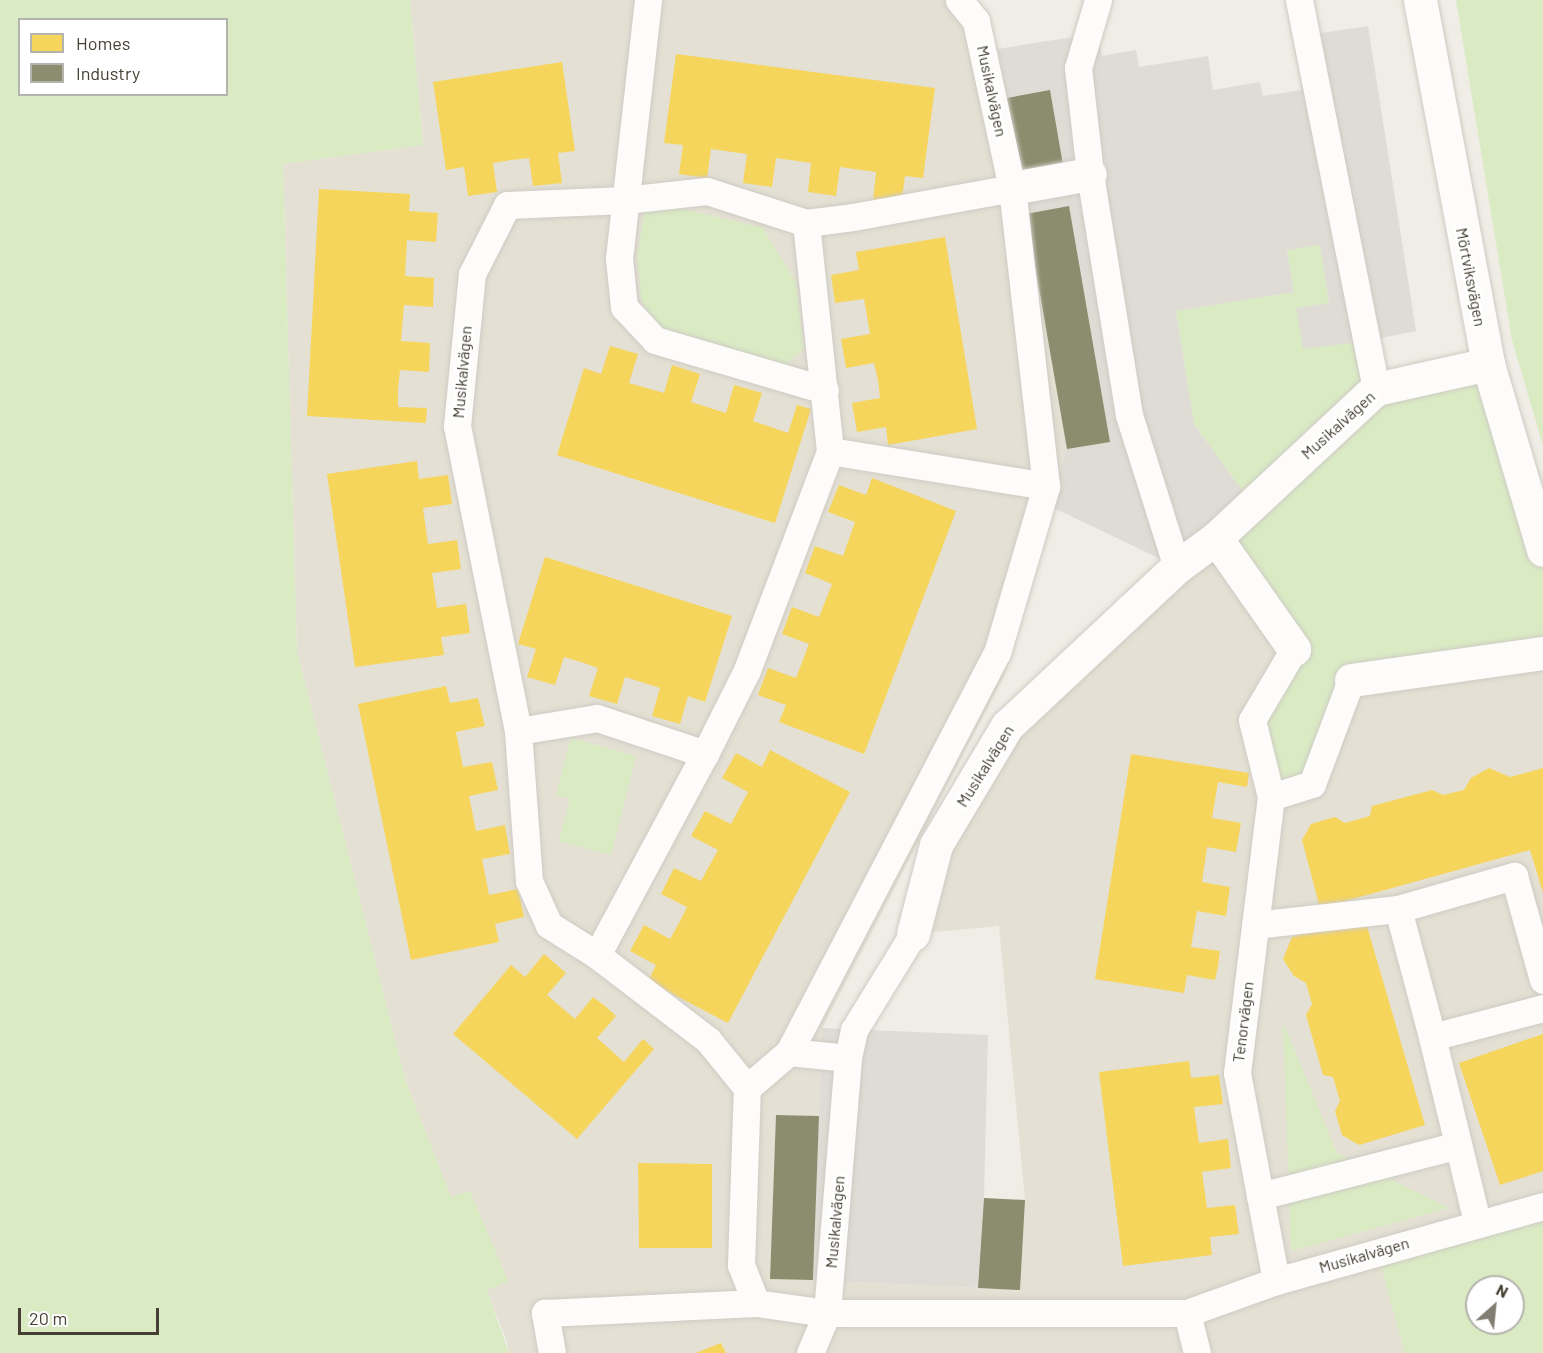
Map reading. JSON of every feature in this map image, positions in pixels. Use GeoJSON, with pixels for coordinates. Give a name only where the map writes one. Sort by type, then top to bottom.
{"type":"FeatureCollection","features":[{"type":"Feature","properties":{"kind":"street","name":"Mörtviksvägen"},"geometry":{"type":"LineString","coordinates":[[1420,0],[1488,364],[1543,550]]}},
{"type":"Feature","properties":{"kind":"street"},"geometry":{"type":"LineString","coordinates":[[1012,188],[1090,174]]}},
{"type":"Feature","properties":{"kind":"street","name":"Musikalvägen"},"geometry":{"type":"LineString","coordinates":[[914,934],[936,845],[1007,726],[1177,567],[1216,538],[1376,389],[1488,364]]}},
{"type":"Feature","properties":{"kind":"street"},"geometry":{"type":"LineString","coordinates":[[1216,538],[1294,649]]}},
{"type":"Feature","properties":{"kind":"street"},"geometry":{"type":"LineString","coordinates":[[1351,680],[1543,652]]}},
{"type":"Feature","properties":{"kind":"lane"},"geometry":{"type":"LineString","coordinates":[[648,0],[619,258],[624,307],[655,340],[825,390]]}},
{"type":"Feature","properties":{"kind":"lane","name":"Musikalvägen"},"geometry":{"type":"LineString","coordinates":[[960,0],[976,21],[1012,188],[1046,486],[997,653],[789,1052],[747,1088],[708,1040],[597,955],[549,925],[529,881],[518,731],[457,426],[472,274],[507,205],[625,201],[707,191],[806,223],[853,218],[1012,188]]}},
{"type":"Feature","properties":{"kind":"lane"},"geometry":{"type":"LineString","coordinates":[[1098,0],[1078,68],[1090,174],[1129,415],[1177,567]]}},
{"type":"Feature","properties":{"kind":"lane"},"geometry":{"type":"LineString","coordinates":[[1299,0],[1376,389]]}},
{"type":"Feature","properties":{"kind":"lane"},"geometry":{"type":"LineString","coordinates":[[597,955],[705,754],[747,670],[830,451],[806,223]]}},
{"type":"Feature","properties":{"kind":"lane"},"geometry":{"type":"LineString","coordinates":[[830,451],[1046,486]]}},
{"type":"Feature","properties":{"kind":"lane","name":"Tenorvägen"},"geometry":{"type":"LineString","coordinates":[[1275,1281],[1237,1073],[1271,797],[1252,720],[1294,649]]}},
{"type":"Feature","properties":{"kind":"lane"},"geometry":{"type":"LineString","coordinates":[[1271,797],[1312,784],[1351,680]]}},
{"type":"Feature","properties":{"kind":"lane"},"geometry":{"type":"LineString","coordinates":[[518,731],[597,718],[705,754]]}},
{"type":"Feature","properties":{"kind":"lane"},"geometry":{"type":"LineString","coordinates":[[1255,925],[1398,909],[1514,876],[1543,981]]}},
{"type":"Feature","properties":{"kind":"lane"},"geometry":{"type":"LineString","coordinates":[[1398,909],[1477,1222]]}},
{"type":"Feature","properties":{"kind":"lane","name":"Musikalvägen"},"geometry":{"type":"LineString","coordinates":[[810,1353],[827,1313],[848,1058],[854,1030],[914,934]]}},
{"type":"Feature","properties":{"kind":"lane"},"geometry":{"type":"LineString","coordinates":[[1432,1037],[1543,1008]]}},
{"type":"Feature","properties":{"kind":"lane"},"geometry":{"type":"LineString","coordinates":[[789,1052],[848,1058]]}},
{"type":"Feature","properties":{"kind":"lane"},"geometry":{"type":"LineString","coordinates":[[747,1088],[741,1265],[756,1303]]}},
{"type":"Feature","properties":{"kind":"lane"},"geometry":{"type":"LineString","coordinates":[[1260,1196],[1458,1145]]}},
{"type":"Feature","properties":{"kind":"lane","name":"Musikalvägen"},"geometry":{"type":"LineString","coordinates":[[552,1353],[545,1313],[756,1303],[827,1313],[1187,1312],[1275,1281],[1477,1222],[1543,1206]]}},
{"type":"Feature","properties":{"kind":"lane"},"geometry":{"type":"LineString","coordinates":[[1187,1312],[1197,1353]]}},
{"type":"Feature","properties":{"kind":"shaded area"},"geometry":{"type":"Polygon","coordinates":[[[410,0],[977,0],[998,49],[1067,449],[1007,670],[822,1028],[819,1116],[776,1115],[770,1278],[1020,1290],[1025,1200],[999,926],[913,934],[1007,726],[1216,538],[1351,680],[1543,653],[1543,1206],[1378,1252],[1405,1353],[509,1353],[507,1342],[405,1079],[297,651],[283,164],[423,145],[410,0]]]}},
{"type":"Feature","properties":{"kind":"shaded area"},"geometry":{"type":"Polygon","coordinates":[[[1368,26],[1416,331],[1367,341],[1303,349],[1296,308],[1329,303],[1320,245],[1287,250],[1294,292],[1176,311],[1194,424],[1252,504],[1177,567],[1050,506],[1067,449],[998,49],[1098,33],[1102,56],[1136,50],[1139,67],[1208,56],[1213,90],[1260,82],[1263,96],[1302,90],[1294,37],[1368,26]]]}},
{"type":"Feature","properties":{"kind":"shaded area"},"geometry":{"type":"Polygon","coordinates":[[[822,1028],[988,1035],[984,1198],[978,1288],[813,1280],[822,1028]]]}},
{"type":"Feature","properties":{"kind":"green space"},"geometry":{"type":"Polygon","coordinates":[[[0,0],[410,0],[423,145],[283,164],[297,651],[405,1079],[451,1197],[470,1191],[508,1281],[487,1290],[509,1353],[0,1353],[0,0]]]}},
{"type":"Feature","properties":{"kind":"green space"},"geometry":{"type":"Polygon","coordinates":[[[1456,0],[1543,0],[1543,446],[1512,340],[1456,0]]]}},
{"type":"Feature","properties":{"kind":"green space"},"geometry":{"type":"Polygon","coordinates":[[[675,207],[763,228],[796,283],[804,348],[785,365],[660,327],[641,300],[637,253],[645,212],[675,207]]]}},
{"type":"Feature","properties":{"kind":"green space"},"geometry":{"type":"Polygon","coordinates":[[[1320,244],[1329,303],[1367,341],[1376,388],[1488,364],[1543,550],[1543,653],[1351,680],[1312,784],[1271,797],[1252,720],[1293,649],[1216,538],[1252,504],[1194,424],[1176,311],[1293,292],[1287,250],[1320,244]]]}},
{"type":"Feature","properties":{"kind":"green space"},"geometry":{"type":"Polygon","coordinates":[[[571,738],[636,756],[611,855],[559,841],[570,799],[556,795],[571,738]]]}},
{"type":"Feature","properties":{"kind":"green space"},"geometry":{"type":"Polygon","coordinates":[[[1283,1022],[1337,1153],[1449,1208],[1291,1251],[1283,1022]]]}},
{"type":"Feature","properties":{"kind":"green space"},"geometry":{"type":"Polygon","coordinates":[[[1543,1205],[1543,1353],[1405,1353],[1377,1252],[1543,1205]]]}},
{"type":"Feature","properties":{"kind":"building: Homes"},"geometry":{"type":"Polygon","coordinates":[[[676,54],[935,88],[923,178],[905,176],[901,205],[873,201],[876,172],[840,167],[836,196],[808,192],[811,163],[776,158],[772,187],[743,183],[747,154],[711,149],[707,178],[679,174],[683,145],[664,143],[676,54]]]}},
{"type":"Feature","properties":{"kind":"building: Homes"},"geometry":{"type":"Polygon","coordinates":[[[562,62],[575,151],[558,153],[562,183],[533,186],[529,158],[511,160],[493,163],[497,192],[468,196],[464,167],[446,170],[433,82],[562,62]]]}},
{"type":"Feature","properties":{"kind":"building: Homes"},"geometry":{"type":"Polygon","coordinates":[[[319,189],[410,194],[409,211],[438,213],[436,242],[407,240],[405,276],[434,278],[433,307],[404,305],[401,341],[430,343],[429,372],[400,370],[398,389],[398,407],[427,408],[426,423],[307,416],[319,189]]]}},
{"type":"Feature","properties":{"kind":"building: Homes"},"geometry":{"type":"Polygon","coordinates":[[[945,237],[977,429],[888,445],[886,427],[857,432],[852,403],[880,398],[878,380],[874,363],[846,368],[841,339],[870,334],[864,299],[835,303],[831,275],[859,270],[856,252],[945,237]]]}},
{"type":"Feature","properties":{"kind":"building: Homes"},"geometry":{"type":"Polygon","coordinates":[[[610,346],[638,354],[629,383],[664,393],[672,365],[700,374],[691,402],[726,413],[734,385],[762,393],[753,421],[788,433],[797,405],[811,409],[775,523],[557,455],[584,368],[601,374],[610,346]]]}},
{"type":"Feature","properties":{"kind":"building: Homes"},"geometry":{"type":"Polygon","coordinates":[[[417,461],[419,479],[448,475],[452,504],[423,508],[428,544],[457,540],[461,569],[432,573],[437,608],[466,604],[470,633],[441,637],[444,655],[355,667],[327,474],[417,461]]]}},
{"type":"Feature","properties":{"kind":"building: Homes"},"geometry":{"type":"Polygon","coordinates":[[[872,478],[956,511],[864,754],[779,722],[786,705],[758,695],[768,668],[796,678],[809,644],[782,634],[792,607],[819,617],[832,584],[805,573],[815,546],[843,556],[855,522],[828,512],[839,485],[866,495],[872,478]]]}},
{"type":"Feature","properties":{"kind":"building: Homes"},"geometry":{"type":"Polygon","coordinates":[[[545,557],[732,616],[705,702],[688,696],[680,724],[652,716],[660,688],[625,677],[617,704],[589,696],[598,668],[581,662],[564,657],[555,685],[527,677],[536,649],[518,644],[545,557]]]}},
{"type":"Feature","properties":{"kind":"building: Homes"},"geometry":{"type":"Polygon","coordinates":[[[446,686],[450,703],[478,698],[485,726],[456,732],[463,767],[492,762],[498,790],[469,796],[476,831],[505,825],[510,854],[482,859],[489,895],[518,889],[524,917],[495,924],[499,942],[411,960],[358,704],[446,686]]]}},
{"type":"Feature","properties":{"kind":"building: Homes"},"geometry":{"type":"Polygon","coordinates":[[[770,750],[850,792],[728,1023],[648,981],[656,965],[630,951],[644,925],[670,939],[679,923],[687,907],[661,894],[674,868],[701,881],[718,850],[691,836],[705,811],[731,824],[748,792],[722,778],[736,753],[762,767],[770,750]]]}},
{"type":"Feature","properties":{"kind":"building: Homes"},"geometry":{"type":"Polygon","coordinates":[[[1131,754],[1249,773],[1247,787],[1218,782],[1212,818],[1241,823],[1236,852],[1207,847],[1202,882],[1230,887],[1226,916],[1197,911],[1191,947],[1220,951],[1218,966],[1215,980],[1187,975],[1184,993],[1095,979],[1131,754]]]}},
{"type":"Feature","properties":{"kind":"building: Homes"},"geometry":{"type":"Polygon","coordinates":[[[1489,768],[1510,777],[1543,768],[1543,893],[1530,850],[1320,908],[1302,840],[1311,824],[1335,817],[1345,823],[1370,816],[1372,806],[1432,790],[1443,795],[1464,790],[1471,778],[1489,768]]]}},
{"type":"Feature","properties":{"kind":"building: Homes"},"geometry":{"type":"Polygon","coordinates":[[[1364,916],[1425,1125],[1359,1145],[1342,1135],[1335,1111],[1340,1101],[1333,1077],[1323,1075],[1306,1015],[1312,1004],[1306,983],[1294,976],[1283,959],[1292,937],[1364,916]]]}},
{"type":"Feature","properties":{"kind":"building: Homes"},"geometry":{"type":"Polygon","coordinates":[[[544,954],[566,973],[547,995],[575,1019],[593,997],[605,1006],[616,1016],[597,1038],[624,1062],[643,1039],[654,1049],[577,1139],[453,1034],[511,965],[525,977],[544,954]]]}},
{"type":"Feature","properties":{"kind":"building: Homes"},"geometry":{"type":"Polygon","coordinates":[[[1543,1034],[1543,1171],[1500,1185],[1459,1063],[1543,1034]]]}},
{"type":"Feature","properties":{"kind":"building: Homes"},"geometry":{"type":"Polygon","coordinates":[[[1189,1061],[1191,1078],[1219,1075],[1223,1104],[1194,1107],[1199,1143],[1228,1139],[1231,1168],[1202,1172],[1207,1208],[1235,1205],[1239,1234],[1210,1237],[1212,1255],[1123,1266],[1099,1072],[1189,1061]]]}},
{"type":"Feature","properties":{"kind":"building: Homes"},"geometry":{"type":"Polygon","coordinates":[[[638,1163],[712,1164],[712,1248],[639,1248],[638,1163]]]}},
{"type":"Feature","properties":{"kind":"building: Homes"},"geometry":{"type":"Polygon","coordinates":[[[721,1343],[726,1353],[696,1353],[721,1343]]]}},
{"type":"Feature","properties":{"kind":"building: Industry"},"geometry":{"type":"Polygon","coordinates":[[[1050,90],[1063,165],[1019,172],[1007,98],[1050,90]]]}},
{"type":"Feature","properties":{"kind":"building: Industry"},"geometry":{"type":"Polygon","coordinates":[[[1069,206],[1110,442],[1067,449],[1026,214],[1069,206]]]}},
{"type":"Feature","properties":{"kind":"building: Industry"},"geometry":{"type":"Polygon","coordinates":[[[776,1115],[819,1116],[813,1280],[770,1279],[776,1115]]]}},
{"type":"Feature","properties":{"kind":"building: Industry"},"geometry":{"type":"Polygon","coordinates":[[[984,1198],[1025,1200],[1020,1290],[978,1288],[984,1198]]]}}]}
